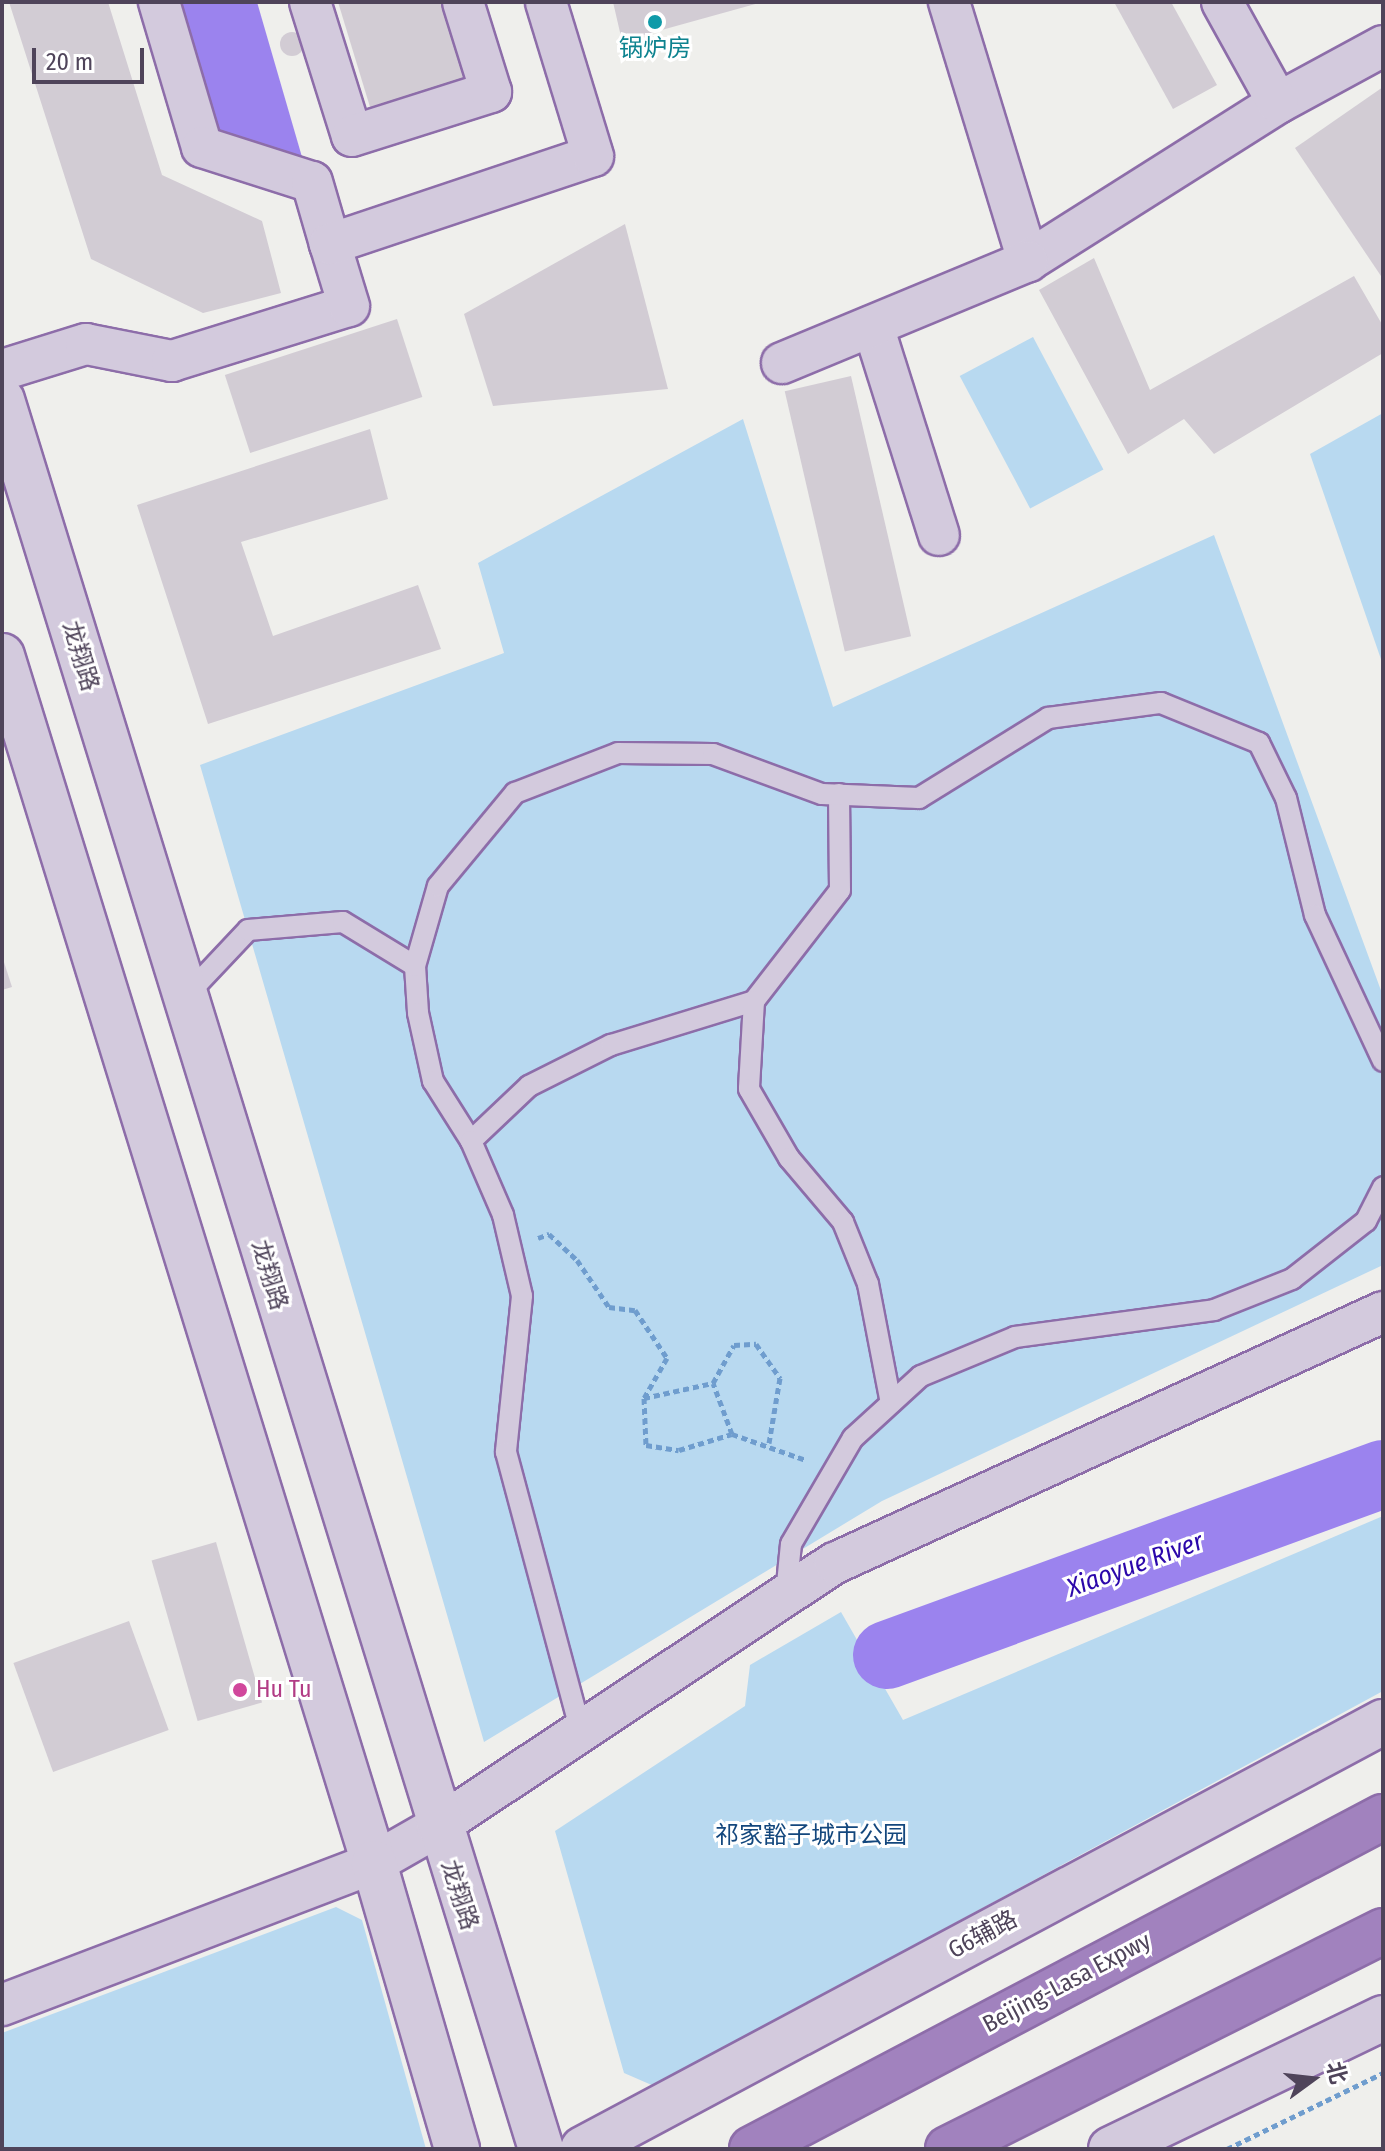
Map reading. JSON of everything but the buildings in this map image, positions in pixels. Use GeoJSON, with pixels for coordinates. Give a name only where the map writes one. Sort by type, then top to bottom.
{"type":"FeatureCollection","features":[{"type":"Feature","properties":{"kind":"highway","name":"Beijing-Lasa Expwy"},"geometry":{"type":"LineString","coordinates":[[752,2149],[1383,1817]]}},
{"type":"Feature","properties":{"kind":"highway"},"geometry":{"type":"LineString","coordinates":[[948,2149],[1374,1937]]}},
{"type":"Feature","properties":{"kind":"street"},"geometry":{"type":"LineString","coordinates":[[2,370],[86,344],[172,361],[349,306],[335,226],[312,182],[202,147],[159,2]]}},
{"type":"Feature","properties":{"kind":"street"},"geometry":{"type":"LineString","coordinates":[[310,2],[352,136],[491,92],[463,2]]}},
{"type":"Feature","properties":{"kind":"street"},"geometry":{"type":"LineString","coordinates":[[335,226],[593,156],[546,2]]}},
{"type":"Feature","properties":{"kind":"street"},"geometry":{"type":"LineString","coordinates":[[949,2],[1028,261]]}},
{"type":"Feature","properties":{"kind":"street"},"geometry":{"type":"LineString","coordinates":[[1222,2],[1278,103]]}},
{"type":"Feature","properties":{"kind":"street"},"geometry":{"type":"LineString","coordinates":[[782,363],[1028,261],[1278,103],[1383,46]]}},
{"type":"Feature","properties":{"kind":"street"},"geometry":{"type":"LineString","coordinates":[[873,326],[939,535]]}},
{"type":"Feature","properties":{"kind":"street","name":"龙翔路"},"geometry":{"type":"LineString","coordinates":[[2,400],[437,1827],[541,2149]]}},
{"type":"Feature","properties":{"kind":"street"},"geometry":{"type":"LineString","coordinates":[[2,656],[374,1863],[457,2149]]}},
{"type":"Feature","properties":{"kind":"street"},"geometry":{"type":"LineString","coordinates":[[2,2005],[374,1863],[437,1827],[835,1563],[1383,1312]]}},
{"type":"Feature","properties":{"kind":"street","name":"G6辅路"},"geometry":{"type":"LineString","coordinates":[[583,2149],[1383,1722]]}},
{"type":"Feature","properties":{"kind":"street"},"geometry":{"type":"LineString","coordinates":[[1111,2149],[1383,2018]]}},
{"type":"Feature","properties":{"kind":"lane"},"geometry":{"type":"LineString","coordinates":[[581,1731],[506,1452],[522,1296],[511,1248],[471,1141],[433,1081],[418,1013],[415,966],[438,886],[515,793],[618,753],[713,754],[822,794],[919,798],[1048,718],[1161,703],[1259,743],[1286,798],[1315,915],[1383,1061]]}},
{"type":"Feature","properties":{"kind":"lane"},"geometry":{"type":"LineString","coordinates":[[839,794],[840,890],[754,1001],[749,1089],[789,1158],[843,1222],[868,1284],[891,1403]]}},
{"type":"Feature","properties":{"kind":"lane"},"geometry":{"type":"LineString","coordinates":[[184,998],[248,930],[343,922],[415,966]]}},
{"type":"Feature","properties":{"kind":"lane"},"geometry":{"type":"LineString","coordinates":[[471,1141],[529,1086],[611,1045],[754,1001]]}},
{"type":"Feature","properties":{"kind":"lane"},"geometry":{"type":"LineString","coordinates":[[786,1596],[791,1544],[853,1438],[921,1376],[1015,1337],[1214,1310],[1292,1279],[1366,1221],[1383,1187]]}},
{"type":"Feature","properties":{"kind":"path"},"geometry":{"type":"LineString","coordinates":[[511,1248],[549,1234],[577,1260],[609,1307],[635,1310],[667,1358],[644,1398],[646,1445],[679,1450],[732,1434],[769,1443],[833,1472]]}},
{"type":"Feature","properties":{"kind":"path"},"geometry":{"type":"LineString","coordinates":[[644,1398],[713,1383],[734,1345],[756,1344],[780,1378],[769,1443]]}},
{"type":"Feature","properties":{"kind":"path"},"geometry":{"type":"LineString","coordinates":[[713,1383],[732,1434]]}},
{"type":"Feature","properties":{"kind":"path"},"geometry":{"type":"LineString","coordinates":[[1227,2149],[1383,2073]]}},
{"type":"Feature","properties":{"kind":"green space"},"geometry":{"type":"Polygon","coordinates":[[[1033,337],[1103,469],[1030,508],[960,376],[1033,337]]]}},
{"type":"Feature","properties":{"kind":"green space"},"geometry":{"type":"Polygon","coordinates":[[[1383,413],[1383,665],[1310,454],[1383,413]]]}},
{"type":"Feature","properties":{"kind":"green space"},"geometry":{"type":"Polygon","coordinates":[[[743,419],[833,707],[1214,535],[1383,996],[1383,1265],[882,1501],[484,1742],[200,765],[504,653],[478,563],[743,419]]]}},
{"type":"Feature","properties":{"kind":"green space","name":"祁家豁子城市公园"},"geometry":{"type":"Polygon","coordinates":[[[1383,1516],[1383,1691],[654,2086],[624,2073],[555,1831],[745,1706],[750,1665],[841,1612],[903,1720],[1383,1516]]]}},
{"type":"Feature","properties":{"kind":"green space"},"geometry":{"type":"Polygon","coordinates":[[[336,1907],[362,1920],[426,2149],[2,2149],[2,2033],[336,1907]]]}},
{"type":"Feature","properties":{"kind":"shaded area"},"geometry":{"type":"Polygon","coordinates":[[[179,2],[257,2],[302,157],[214,130],[179,2]]]}},
{"type":"Feature","properties":{"kind":"waterway","name":"Xiaoyue River"},"geometry":{"type":"LineString","coordinates":[[887,1655],[1383,1474]]}},
{"type":"Feature","properties":{"kind":"place","name":"锅炉房"},"geometry":{"type":"Point","coordinates":[655,22]}},
{"type":"Feature","properties":{"kind":"place","name":"Hu Tu"},"geometry":{"type":"Point","coordinates":[240,1690]}}]}
